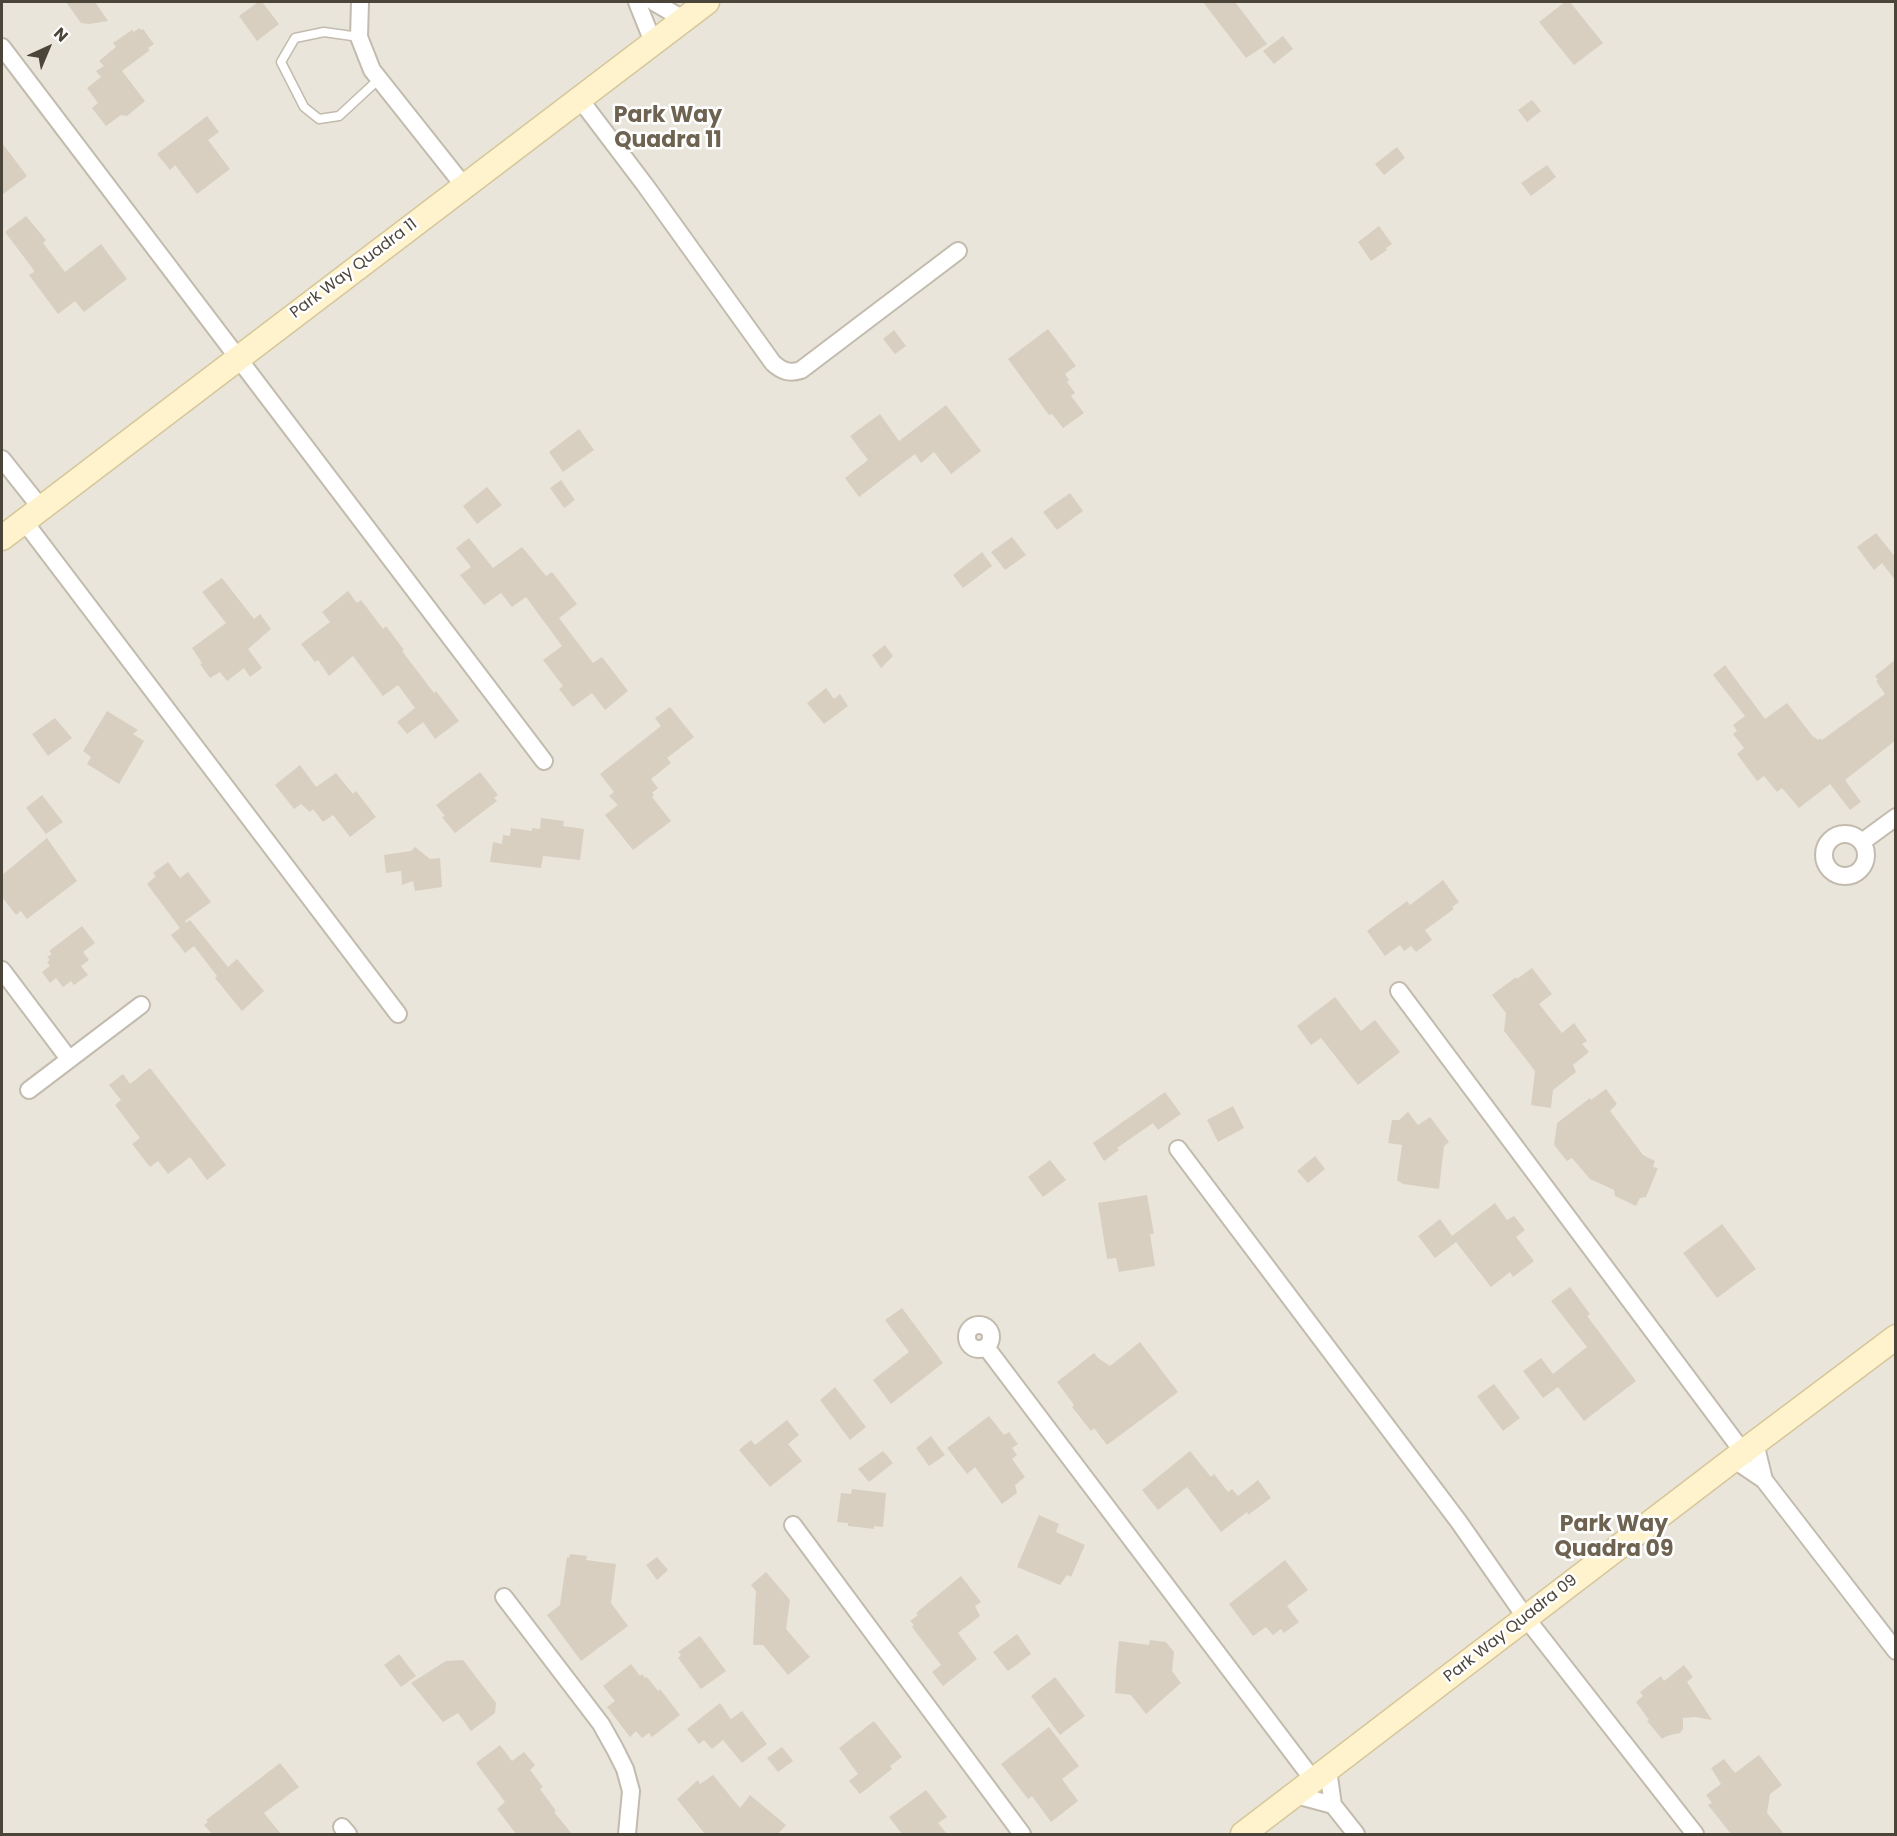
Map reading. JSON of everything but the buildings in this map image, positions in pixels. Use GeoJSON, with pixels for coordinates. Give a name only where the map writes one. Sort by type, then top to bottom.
{"type":"FeatureCollection","features":[{"type":"Feature","properties":{"kind":"street"},"geometry":{"type":"LineString","coordinates":[[360,2],[359,38],[367,60],[379,79],[464,186]]}},
{"type":"Feature","properties":{"kind":"street"},"geometry":{"type":"LineString","coordinates":[[637,2],[653,42]]}},
{"type":"Feature","properties":{"kind":"street"},"geometry":{"type":"LineString","coordinates":[[654,2],[683,19]]}},
{"type":"Feature","properties":{"kind":"street","name":"Park Way Quadra 11"},"geometry":{"type":"LineString","coordinates":[[2,538],[706,2]]}},
{"type":"Feature","properties":{"kind":"street"},"geometry":{"type":"LineString","coordinates":[[2,47],[544,761]]}},
{"type":"Feature","properties":{"kind":"street"},"geometry":{"type":"LineString","coordinates":[[579,98],[645,185],[773,363],[782,371],[801,370],[958,250]]}},
{"type":"Feature","properties":{"kind":"street"},"geometry":{"type":"LineString","coordinates":[[2,459],[32,514],[398,1014]]}},
{"type":"Feature","properties":{"kind":"street"},"geometry":{"type":"LineString","coordinates":[[1862,842],[1896,817]]}},
{"type":"Feature","properties":{"kind":"street"},"geometry":{"type":"LineString","coordinates":[[2,970],[69,1059]]}},
{"type":"Feature","properties":{"kind":"street"},"geometry":{"type":"LineString","coordinates":[[1399,991],[1764,1480],[1896,1651]]}},
{"type":"Feature","properties":{"kind":"street"},"geometry":{"type":"LineString","coordinates":[[29,1090],[141,1005]]}},
{"type":"Feature","properties":{"kind":"street"},"geometry":{"type":"LineString","coordinates":[[1178,1149],[1459,1522],[1526,1618],[1695,1834]]}},
{"type":"Feature","properties":{"kind":"street","name":"Park Way Quadra 09"},"geometry":{"type":"LineString","coordinates":[[1243,1834],[1896,1337]]}},
{"type":"Feature","properties":{"kind":"street"},"geometry":{"type":"LineString","coordinates":[[986,1347],[1313,1782],[1356,1834]]}},
{"type":"Feature","properties":{"kind":"street"},"geometry":{"type":"LineString","coordinates":[[1744,1451],[1764,1480]]}},
{"type":"Feature","properties":{"kind":"street"},"geometry":{"type":"LineString","coordinates":[[793,1525],[1022,1834]]}},
{"type":"Feature","properties":{"kind":"street"},"geometry":{"type":"LineString","coordinates":[[504,1597],[601,1724],[615,1749],[625,1769],[631,1791],[627,1834]]}},
{"type":"Feature","properties":{"kind":"street"},"geometry":{"type":"LineString","coordinates":[[1313,1782],[1333,1804]]}},
{"type":"Feature","properties":{"kind":"lane"},"geometry":{"type":"LineString","coordinates":[[359,38],[324,32],[295,38],[281,62],[304,107],[319,119],[339,116],[379,79]]}},
{"type":"Feature","properties":{"kind":"shaded area"},"geometry":{"type":"Polygon","coordinates":[[[2,2],[1895,2],[1895,1834],[2,1834],[2,2]]]}},
{"type":"Feature","properties":{"kind":"district","name":"Park Way Quadra 11"},"geometry":{"type":"Point","coordinates":[668,128]}},
{"type":"Feature","properties":{"kind":"district","name":"Park Way Quadra 09"},"geometry":{"type":"Point","coordinates":[1614,1538]}}]}
